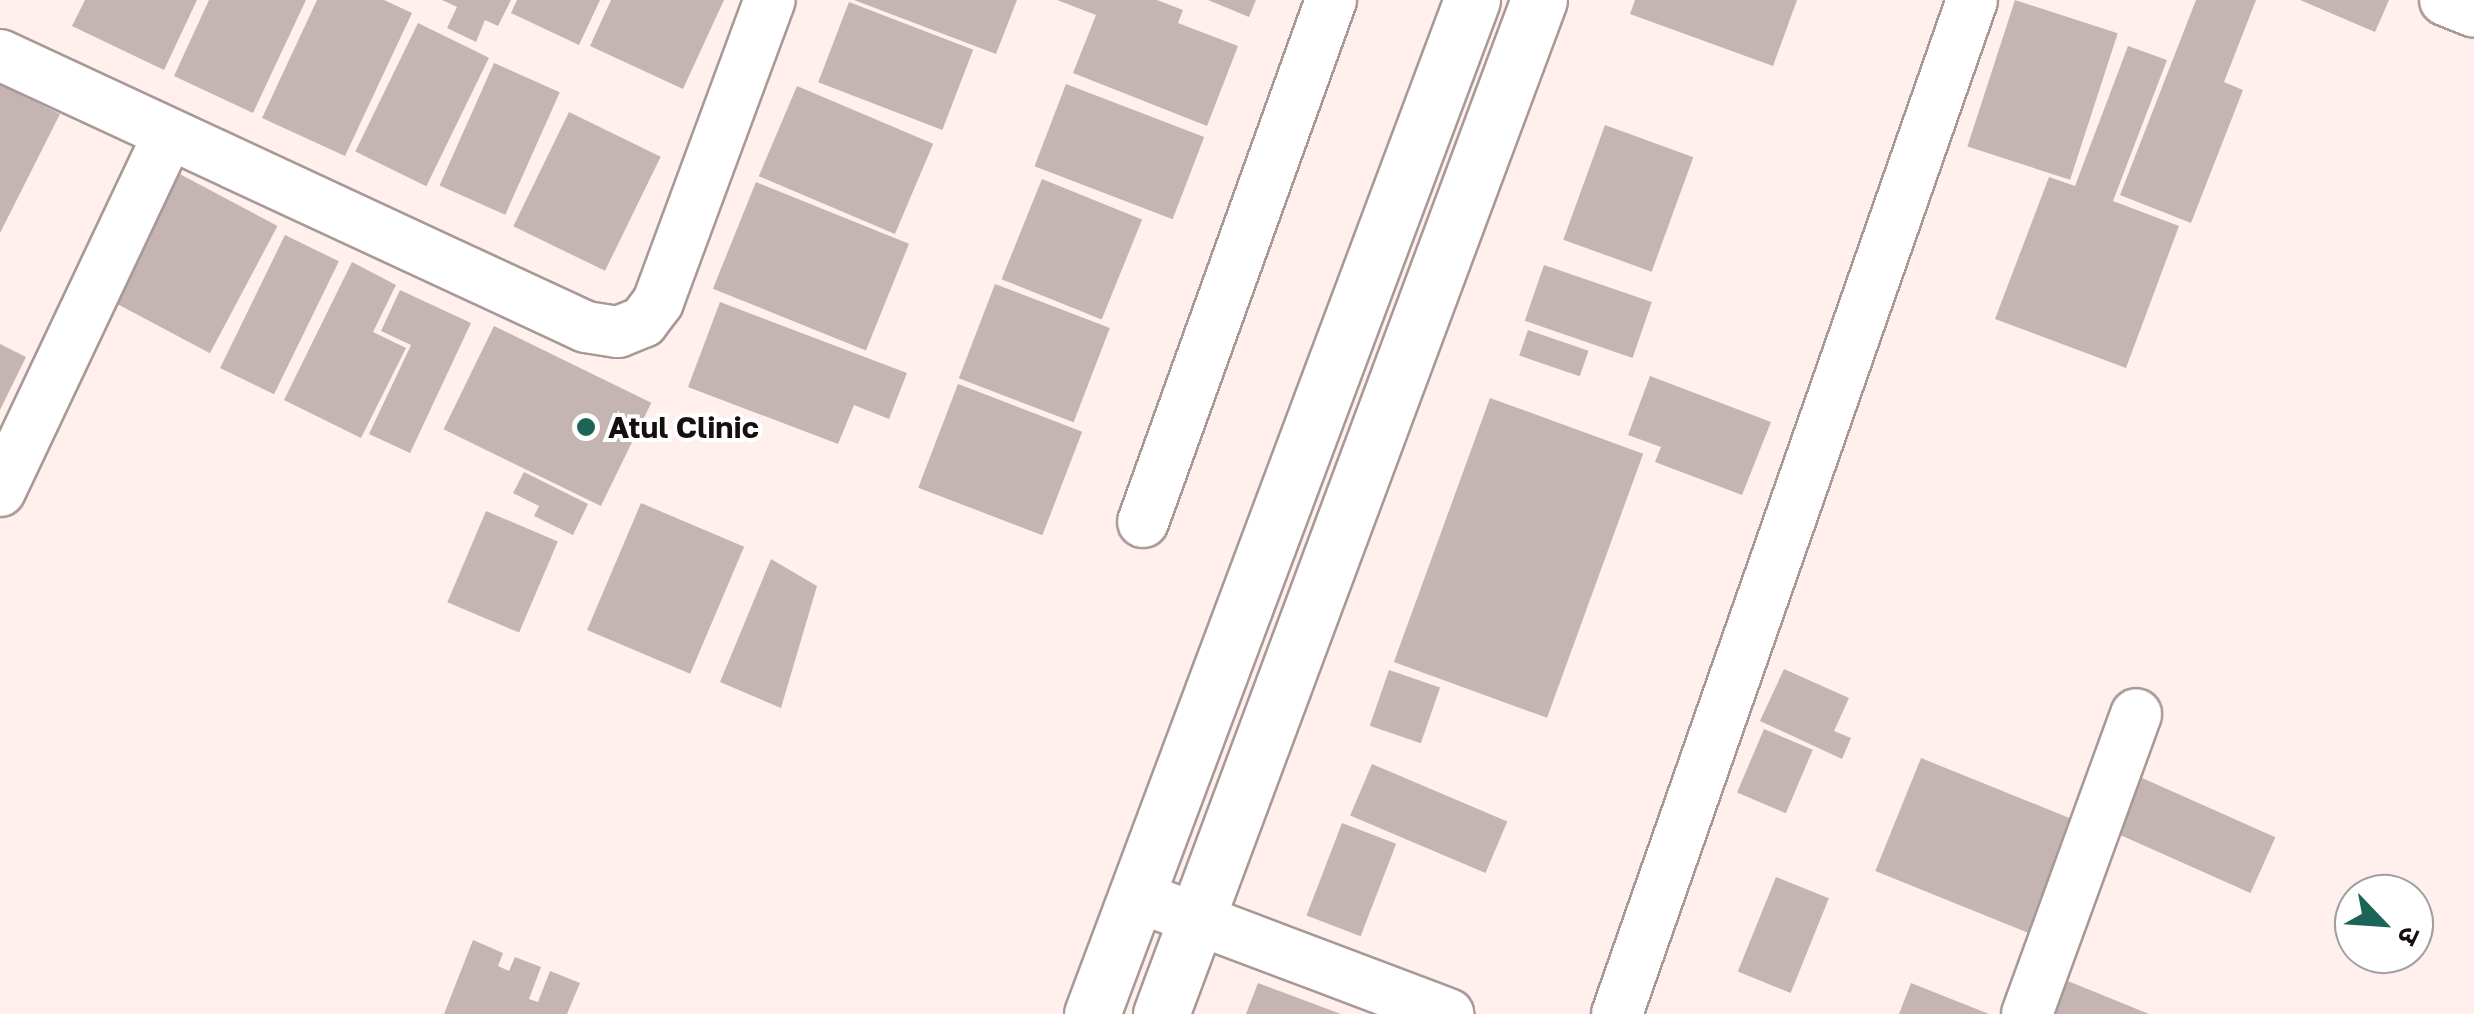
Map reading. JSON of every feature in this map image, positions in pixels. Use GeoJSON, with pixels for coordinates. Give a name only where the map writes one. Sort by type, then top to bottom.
{"type":"FeatureCollection","features":[{"type":"Feature","properties":{"kind":"main road"},"geometry":{"type":"LineString","coordinates":[[1092,1014],[1472,0]]}},
{"type":"Feature","properties":{"kind":"main road"},"geometry":{"type":"LineString","coordinates":[[1162,1014],[1540,0]]}},
{"type":"Feature","properties":{"kind":"street"},"geometry":{"type":"LineString","coordinates":[[0,55],[586,327],[618,332],[643,322],[658,302],[770,0]]}},
{"type":"Feature","properties":{"kind":"street"},"geometry":{"type":"LineString","coordinates":[[1143,522],[1331,0]]}},
{"type":"Feature","properties":{"kind":"street"},"geometry":{"type":"LineString","coordinates":[[1617,1014],[1972,0]]}},
{"type":"Feature","properties":{"kind":"street"},"geometry":{"type":"LineString","coordinates":[[2446,0],[2474,12]]}},
{"type":"Feature","properties":{"kind":"street"},"geometry":{"type":"LineString","coordinates":[[1,486],[168,136]]}},
{"type":"Feature","properties":{"kind":"street"},"geometry":{"type":"LineString","coordinates":[[2027,1014],[2136,714]]}},
{"type":"Feature","properties":{"kind":"street"},"geometry":{"type":"LineString","coordinates":[[1136,896],[1448,1014]]}},
{"type":"Feature","properties":{"kind":"building"},"geometry":{"type":"Polygon","coordinates":[[[85,0],[197,0],[164,70],[72,26],[85,0]]]}},
{"type":"Feature","properties":{"kind":"building"},"geometry":{"type":"Polygon","coordinates":[[[209,0],[306,0],[253,113],[174,76],[209,0]]]}},
{"type":"Feature","properties":{"kind":"building"},"geometry":{"type":"Polygon","coordinates":[[[317,0],[384,0],[412,13],[345,156],[262,118],[317,0]]]}},
{"type":"Feature","properties":{"kind":"building"},"geometry":{"type":"Polygon","coordinates":[[[442,0],[511,0],[498,26],[485,20],[476,42],[447,28],[457,7],[442,0]]]}},
{"type":"Feature","properties":{"kind":"building"},"geometry":{"type":"Polygon","coordinates":[[[517,0],[600,0],[579,45],[511,13],[517,0]]]}},
{"type":"Feature","properties":{"kind":"building"},"geometry":{"type":"Polygon","coordinates":[[[611,0],[724,0],[683,89],[590,46],[611,0]]]}},
{"type":"Feature","properties":{"kind":"building"},"geometry":{"type":"Polygon","coordinates":[[[854,0],[1017,0],[996,54],[854,0]]]}},
{"type":"Feature","properties":{"kind":"building"},"geometry":{"type":"Polygon","coordinates":[[[1057,0],[1157,0],[1183,10],[1178,23],[1238,46],[1207,126],[1073,73],[1096,15],[1057,0]]]}},
{"type":"Feature","properties":{"kind":"building"},"geometry":{"type":"Polygon","coordinates":[[[1208,0],[1256,0],[1249,17],[1208,0]]]}},
{"type":"Feature","properties":{"kind":"building"},"geometry":{"type":"Polygon","coordinates":[[[1635,0],[1797,0],[1773,66],[1630,14],[1635,0]]]}},
{"type":"Feature","properties":{"kind":"building"},"geometry":{"type":"Polygon","coordinates":[[[2015,0],[2118,33],[2070,180],[1967,146],[2015,0]]]}},
{"type":"Feature","properties":{"kind":"building"},"geometry":{"type":"Polygon","coordinates":[[[2196,0],[2256,0],[2224,82],[2243,90],[2191,223],[2120,195],[2196,0]]]}},
{"type":"Feature","properties":{"kind":"building"},"geometry":{"type":"Polygon","coordinates":[[[2300,0],[2389,0],[2375,32],[2300,0]]]}},
{"type":"Feature","properties":{"kind":"building"},"geometry":{"type":"Polygon","coordinates":[[[849,2],[973,50],[942,130],[818,82],[849,2]]]}},
{"type":"Feature","properties":{"kind":"building"},"geometry":{"type":"Polygon","coordinates":[[[418,23],[489,58],[426,186],[355,152],[418,23]]]}},
{"type":"Feature","properties":{"kind":"building"},"geometry":{"type":"Polygon","coordinates":[[[2128,46],[2167,60],[2113,201],[2179,226],[2126,368],[1995,319],[2049,177],[2075,186],[2128,46]]]}},
{"type":"Feature","properties":{"kind":"building"},"geometry":{"type":"Polygon","coordinates":[[[494,63],[560,92],[505,215],[439,185],[494,63]]]}},
{"type":"Feature","properties":{"kind":"building"},"geometry":{"type":"Polygon","coordinates":[[[0,84],[60,114],[0,233],[0,84]]]}},
{"type":"Feature","properties":{"kind":"building"},"geometry":{"type":"Polygon","coordinates":[[[1066,84],[1204,137],[1173,219],[1034,166],[1066,84]]]}},
{"type":"Feature","properties":{"kind":"building"},"geometry":{"type":"Polygon","coordinates":[[[797,86],[933,144],[895,234],[759,176],[797,86]]]}},
{"type":"Feature","properties":{"kind":"building"},"geometry":{"type":"Polygon","coordinates":[[[569,112],[661,157],[605,271],[513,226],[569,112]]]}},
{"type":"Feature","properties":{"kind":"building"},"geometry":{"type":"Polygon","coordinates":[[[1605,125],[1693,157],[1652,272],[1563,240],[1605,125]]]}},
{"type":"Feature","properties":{"kind":"building"},"geometry":{"type":"Polygon","coordinates":[[[176,172],[278,226],[210,353],[108,299],[176,172]]]}},
{"type":"Feature","properties":{"kind":"building"},"geometry":{"type":"Polygon","coordinates":[[[1042,179],[1142,219],[1102,320],[1002,279],[1042,179]]]}},
{"type":"Feature","properties":{"kind":"building"},"geometry":{"type":"Polygon","coordinates":[[[756,182],[909,244],[866,350],[713,289],[756,182]]]}},
{"type":"Feature","properties":{"kind":"building"},"geometry":{"type":"Polygon","coordinates":[[[285,235],[339,261],[274,394],[220,368],[285,235]]]}},
{"type":"Feature","properties":{"kind":"building"},"geometry":{"type":"Polygon","coordinates":[[[352,262],[396,285],[373,332],[406,348],[361,438],[284,400],[352,262]]]}},
{"type":"Feature","properties":{"kind":"building"},"geometry":{"type":"Polygon","coordinates":[[[1544,265],[1652,302],[1633,358],[1525,321],[1544,265]]]}},
{"type":"Feature","properties":{"kind":"building"},"geometry":{"type":"Polygon","coordinates":[[[995,284],[1110,328],[1074,422],[959,378],[995,284]]]}},
{"type":"Feature","properties":{"kind":"building"},"geometry":{"type":"Polygon","coordinates":[[[400,290],[471,323],[410,453],[369,434],[411,345],[381,331],[400,290]]]}},
{"type":"Feature","properties":{"kind":"building"},"geometry":{"type":"Polygon","coordinates":[[[720,302],[907,373],[889,419],[854,405],[838,444],[688,387],[720,302]]]}},
{"type":"Feature","properties":{"kind":"building"},"geometry":{"type":"Polygon","coordinates":[[[494,326],[651,403],[601,506],[444,429],[494,326]]]}},
{"type":"Feature","properties":{"kind":"building"},"geometry":{"type":"Polygon","coordinates":[[[1528,330],[1589,351],[1580,376],[1519,356],[1528,330]]]}},
{"type":"Feature","properties":{"kind":"building"},"geometry":{"type":"Polygon","coordinates":[[[0,344],[26,357],[0,410],[0,344]]]}},
{"type":"Feature","properties":{"kind":"building"},"geometry":{"type":"Polygon","coordinates":[[[1650,376],[1771,422],[1742,495],[1655,462],[1661,447],[1628,435],[1650,376]]]}},
{"type":"Feature","properties":{"kind":"building"},"geometry":{"type":"Polygon","coordinates":[[[958,384],[1082,432],[1042,535],[918,488],[958,384]]]}},
{"type":"Feature","properties":{"kind":"building"},"geometry":{"type":"Polygon","coordinates":[[[1490,398],[1643,454],[1547,718],[1394,662],[1490,398]]]}},
{"type":"Feature","properties":{"kind":"building"},"geometry":{"type":"Polygon","coordinates":[[[524,472],[588,504],[573,535],[534,516],[539,506],[513,493],[524,472]]]}},
{"type":"Feature","properties":{"kind":"building"},"geometry":{"type":"Polygon","coordinates":[[[641,503],[744,547],[690,674],[587,630],[641,503]]]}},
{"type":"Feature","properties":{"kind":"building"},"geometry":{"type":"Polygon","coordinates":[[[486,511],[558,541],[519,633],[447,602],[486,511]]]}},
{"type":"Feature","properties":{"kind":"building"},"geometry":{"type":"Polygon","coordinates":[[[771,559],[817,586],[781,708],[720,682],[771,559]]]}},
{"type":"Feature","properties":{"kind":"building"},"geometry":{"type":"Polygon","coordinates":[[[1784,669],[1849,698],[1834,731],[1851,738],[1842,759],[1760,721],[1784,669]]]}},
{"type":"Feature","properties":{"kind":"building"},"geometry":{"type":"Polygon","coordinates":[[[1389,670],[1440,688],[1421,743],[1370,726],[1389,670]]]}},
{"type":"Feature","properties":{"kind":"building"},"geometry":{"type":"Polygon","coordinates":[[[1764,729],[1813,750],[1786,813],[1737,793],[1764,729]]]}},
{"type":"Feature","properties":{"kind":"building"},"geometry":{"type":"Polygon","coordinates":[[[1921,758],[2079,822],[2033,935],[1875,871],[1921,758]]]}},
{"type":"Feature","properties":{"kind":"building"},"geometry":{"type":"Polygon","coordinates":[[[1372,764],[1507,821],[1485,873],[1350,816],[1372,764]]]}},
{"type":"Feature","properties":{"kind":"building"},"geometry":{"type":"Polygon","coordinates":[[[2131,773],[2275,837],[2251,893],[2106,829],[2131,773]]]}},
{"type":"Feature","properties":{"kind":"building"},"geometry":{"type":"Polygon","coordinates":[[[1342,823],[1396,844],[1361,936],[1307,915],[1342,823]]]}},
{"type":"Feature","properties":{"kind":"building"},"geometry":{"type":"Polygon","coordinates":[[[1776,877],[1829,898],[1791,993],[1738,972],[1776,877]]]}},
{"type":"Feature","properties":{"kind":"building"},"geometry":{"type":"Polygon","coordinates":[[[473,940],[503,953],[498,966],[509,971],[515,957],[541,967],[529,999],[538,1002],[550,971],[580,983],[567,1014],[444,1014],[473,940]]]}},
{"type":"Feature","properties":{"kind":"building"},"geometry":{"type":"Polygon","coordinates":[[[2053,975],[2149,1014],[2038,1014],[2053,975]]]}},
{"type":"Feature","properties":{"kind":"building"},"geometry":{"type":"Polygon","coordinates":[[[1258,983],[1341,1014],[1246,1014],[1258,983]]]}},
{"type":"Feature","properties":{"kind":"building"},"geometry":{"type":"Polygon","coordinates":[[[1911,983],[1989,1014],[1899,1014],[1911,983]]]}},
{"type":"Feature","properties":{"kind":"place","name":"Atul Clinic"},"geometry":{"type":"Point","coordinates":[586,427]}}]}
